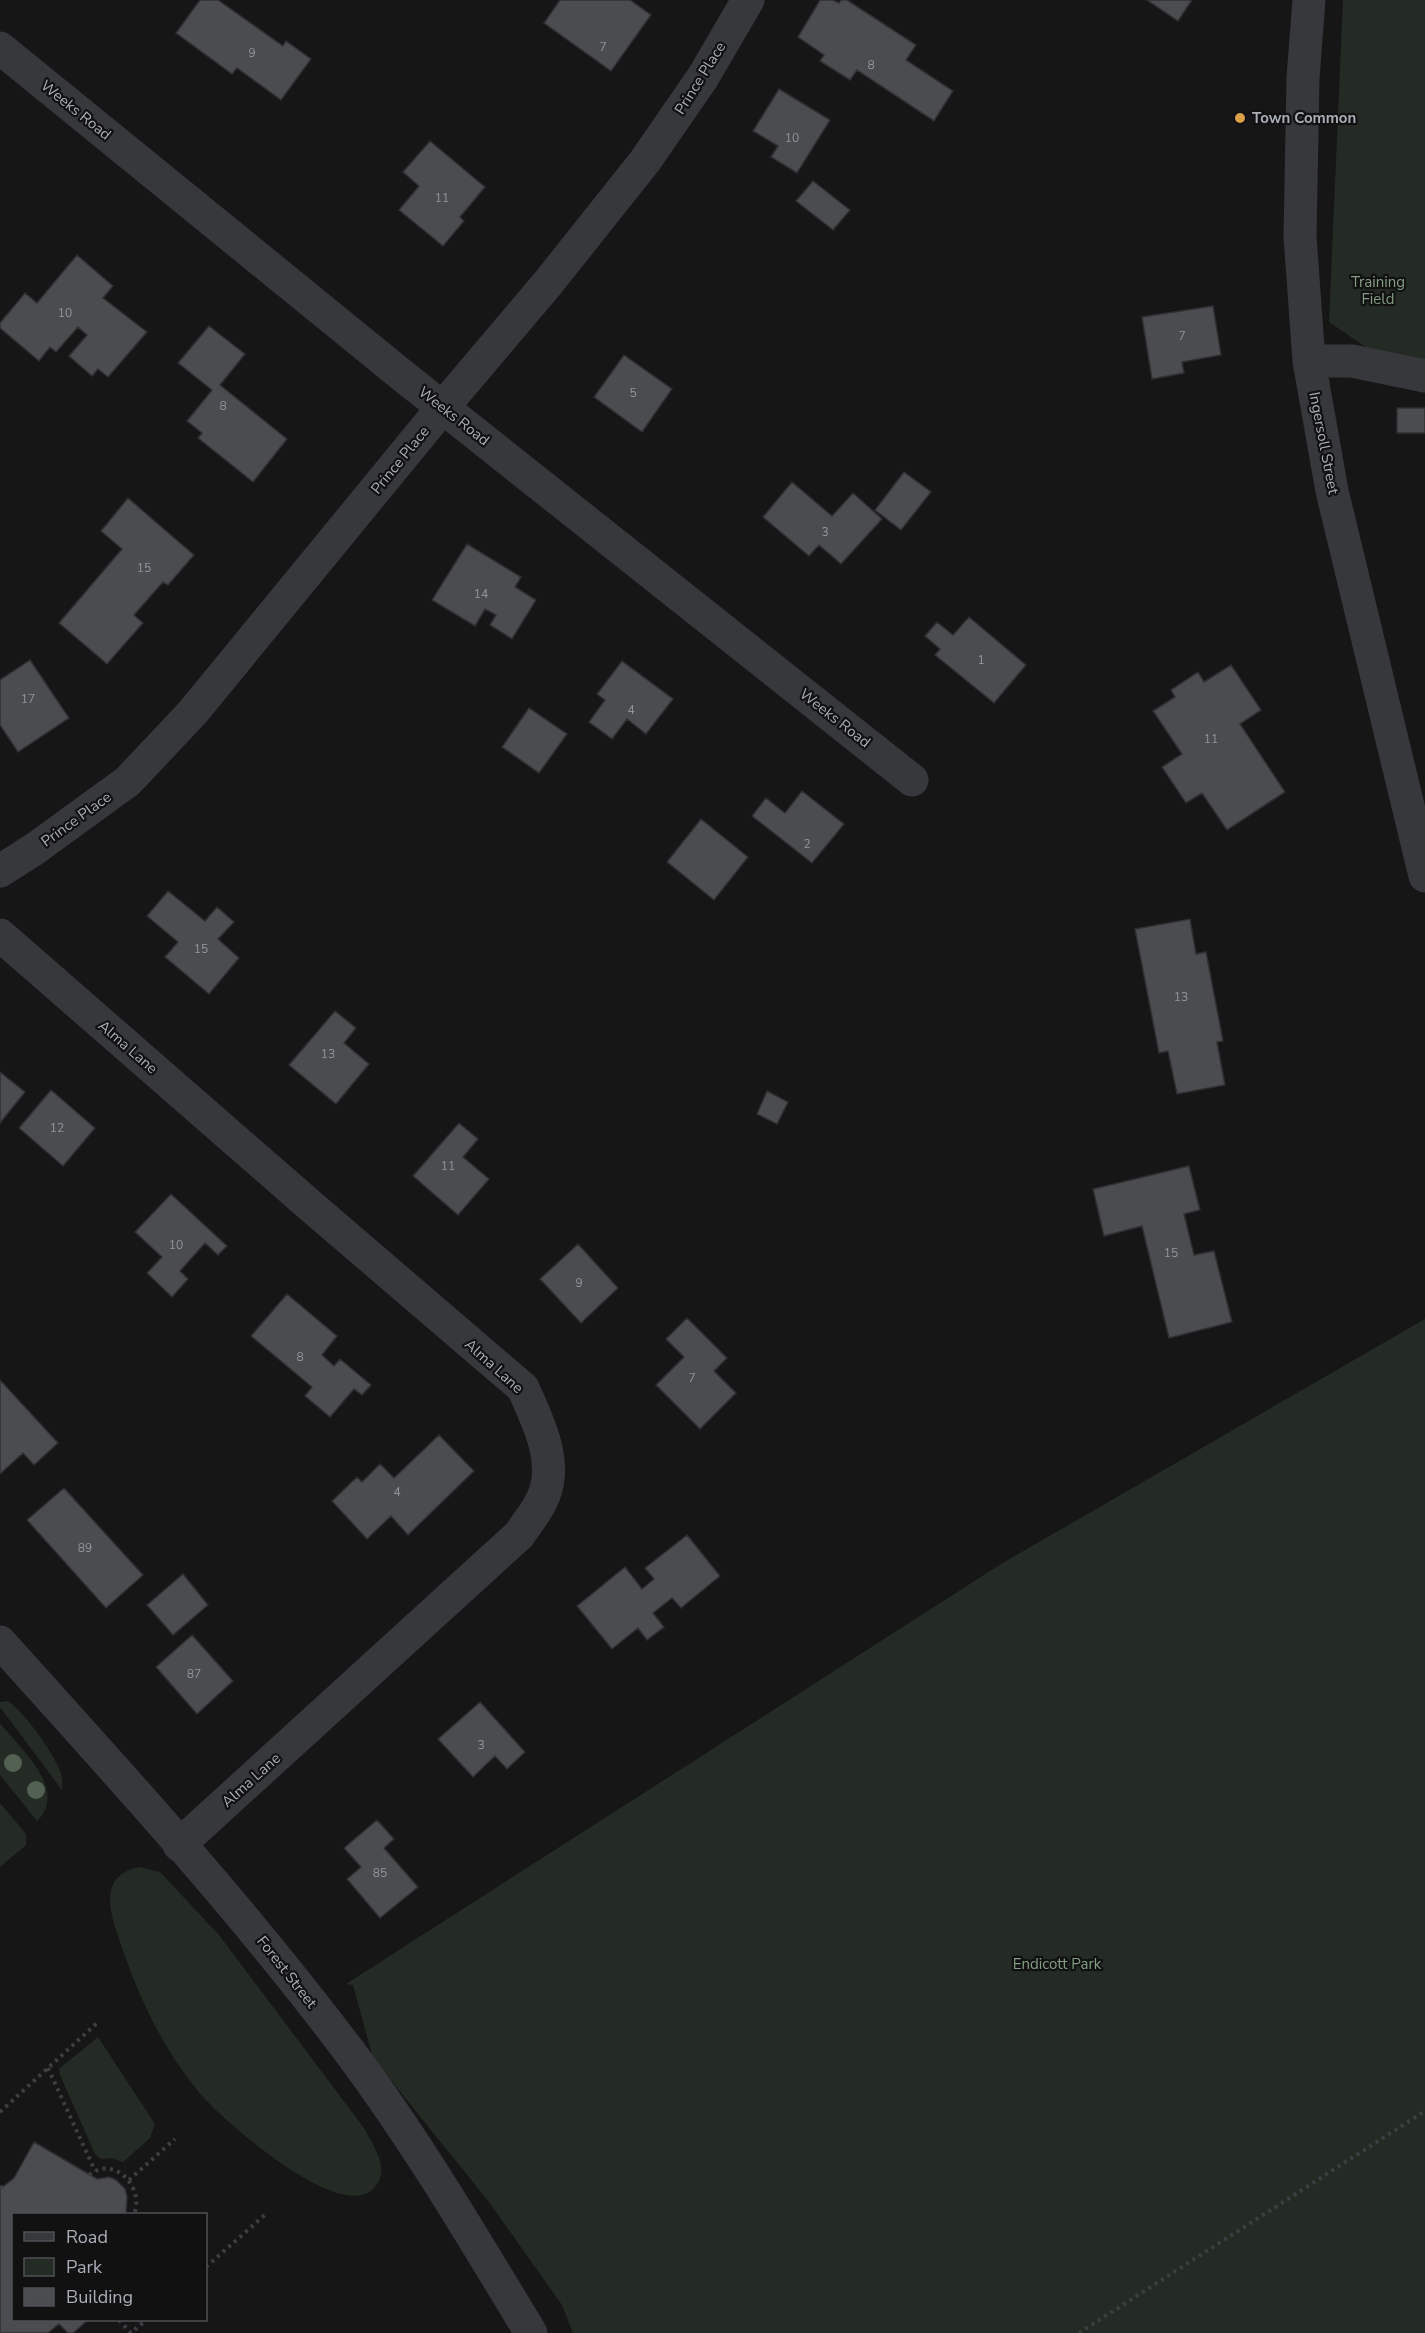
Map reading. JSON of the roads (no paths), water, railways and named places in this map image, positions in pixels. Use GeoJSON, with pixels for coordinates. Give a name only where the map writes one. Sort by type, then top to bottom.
{"type":"FeatureCollection","features":[{"type":"Feature","properties":{"kind":"street","name":"Prince Place"},"geometry":{"type":"LineString","coordinates":[[0,870],[36,848],[128,781],[193,712],[443,407],[548,283],[645,161],[703,77],[748,0]]}},
{"type":"Feature","properties":{"kind":"street","name":"Ingersoll Street"},"geometry":{"type":"LineString","coordinates":[[1309,0],[1303,78],[1300,236],[1309,361],[1332,491],[1425,876]]}},
{"type":"Feature","properties":{"kind":"street","name":"Weeks Road"},"geometry":{"type":"LineString","coordinates":[[0,48],[443,407],[912,780]]}},
{"type":"Feature","properties":{"kind":"street"},"geometry":{"type":"LineString","coordinates":[[1309,361],[1352,361],[1425,376]]}},
{"type":"Feature","properties":{"kind":"street","name":"Alma Lane"},"geometry":{"type":"LineString","coordinates":[[0,935],[312,1208],[523,1388],[540,1428],[549,1463],[544,1495],[519,1535],[179,1845]]}},
{"type":"Feature","properties":{"kind":"street","name":"Forest Street"},"geometry":{"type":"LineString","coordinates":[[0,1642],[230,1902],[354,2057],[435,2174],[531,2333]]}},
{"type":"Feature","properties":{"kind":"place","name":"Town Common"},"geometry":{"type":"Point","coordinates":[1240,118]}},
{"type":"Feature","properties":{"kind":"park label","name":"Training Field"},"geometry":{"type":"Point","coordinates":[1378,290]}},
{"type":"Feature","properties":{"kind":"park label","name":"Endicott Park"},"geometry":{"type":"Point","coordinates":[1057,1964]}}]}
